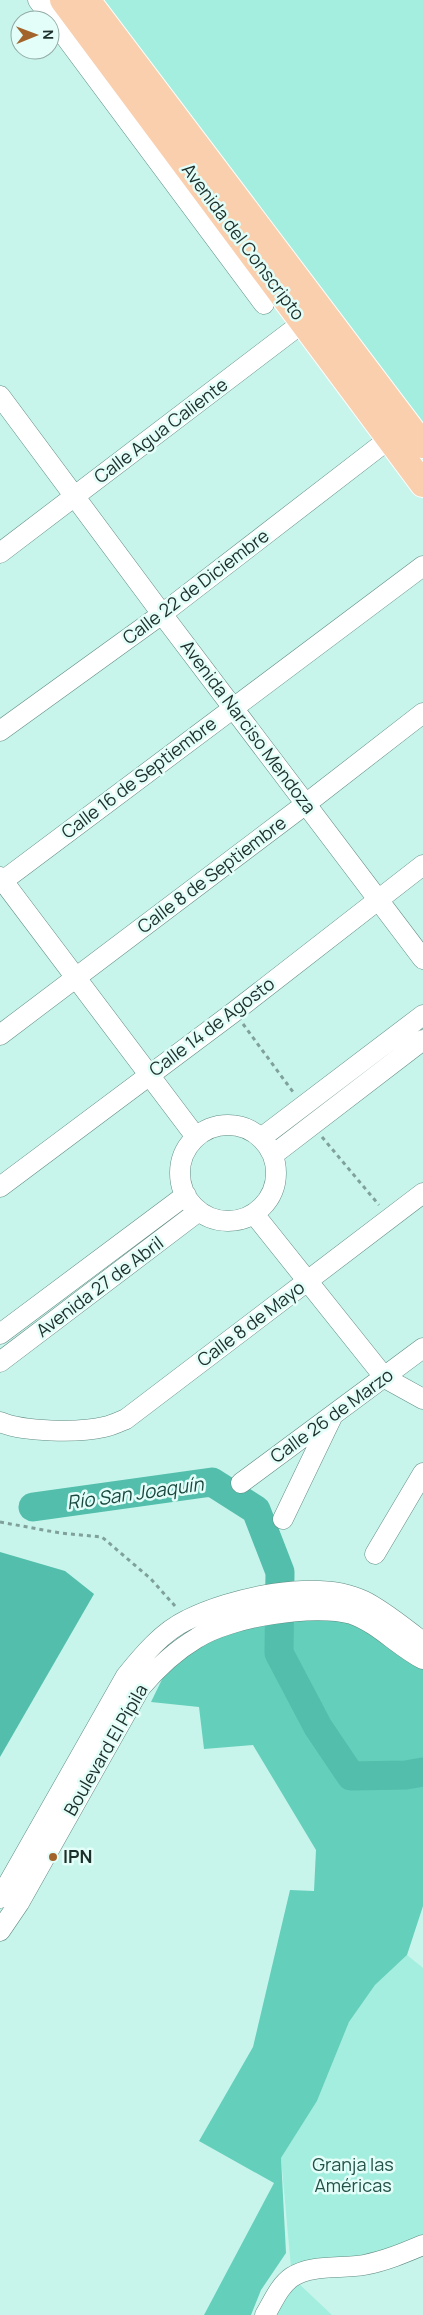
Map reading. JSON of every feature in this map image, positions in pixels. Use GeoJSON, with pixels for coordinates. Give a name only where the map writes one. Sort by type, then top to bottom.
{"type":"FeatureCollection","features":[{"type":"Feature","properties":{"kind":"main road","name":"Avenida del Conscripto"},"geometry":{"type":"LineString","coordinates":[[63,0],[312,316],[393,407],[423,445]]}},
{"type":"Feature","properties":{"kind":"main road","name":"Avenida del Conscripto"},"geometry":{"type":"LineString","coordinates":[[87,0],[312,316],[389,439],[423,484]]}},
{"type":"Feature","properties":{"kind":"street"},"geometry":{"type":"LineString","coordinates":[[38,0],[264,304]]}},
{"type":"Feature","properties":{"kind":"street","name":"Calle Agua Caliente"},"geometry":{"type":"LineString","coordinates":[[0,553],[75,494],[312,316]]}},
{"type":"Feature","properties":{"kind":"street","name":"Avenida Narciso Mendoza"},"geometry":{"type":"LineString","coordinates":[[0,396],[423,959]]}},
{"type":"Feature","properties":{"kind":"street","name":"Calle 22 de Diciembre"},"geometry":{"type":"LineString","coordinates":[[0,731],[162,614],[389,439]]}},
{"type":"Feature","properties":{"kind":"street","name":"Calle 16 de Septiembre"},"geometry":{"type":"LineString","coordinates":[[1,880],[423,566]]}},
{"type":"Feature","properties":{"kind":"street","name":"Calle 8 de Septiembre"},"geometry":{"type":"LineString","coordinates":[[0,1035],[423,713]]}},
{"type":"Feature","properties":{"kind":"street","name":"Calle 14 de Agosto"},"geometry":{"type":"LineString","coordinates":[[0,1186],[234,1012],[423,865]]}},
{"type":"Feature","properties":{"kind":"street"},"geometry":{"type":"LineString","coordinates":[[1,880],[77,977],[196,1138]]}},
{"type":"Feature","properties":{"kind":"street"},"geometry":{"type":"LineString","coordinates":[[261,1138],[423,1016]]}},
{"type":"Feature","properties":{"kind":"street"},"geometry":{"type":"LineString","coordinates":[[272,1155],[423,1040]]}},
{"type":"Feature","properties":{"kind":"street"},"geometry":{"type":"LineString","coordinates":[[229,1125],[246,1128],[261,1138],[272,1155],[276,1171],[274,1188],[266,1203],[254,1214],[240,1220],[226,1221],[212,1218],[199,1211],[186,1195],[181,1180],[182,1164],[187,1150],[196,1138],[211,1128],[229,1125]]}},
{"type":"Feature","properties":{"kind":"street","name":"Calle 8 de Mayo"},"geometry":{"type":"LineString","coordinates":[[0,1422],[25,1428],[69,1430],[104,1427],[126,1419],[423,1193]]}},
{"type":"Feature","properties":{"kind":"street","name":"Avenida 27 de Abril"},"geometry":{"type":"LineString","coordinates":[[0,1334],[186,1195]]}},
{"type":"Feature","properties":{"kind":"street","name":"Avenida 27 de Abril"},"geometry":{"type":"LineString","coordinates":[[0,1362],[199,1211]]}},
{"type":"Feature","properties":{"kind":"street"},"geometry":{"type":"LineString","coordinates":[[254,1214],[385,1378],[423,1399]]}},
{"type":"Feature","properties":{"kind":"street","name":"Calle 26 de Marzo"},"geometry":{"type":"LineString","coordinates":[[241,1483],[423,1348]]}},
{"type":"Feature","properties":{"kind":"street"},"geometry":{"type":"LineString","coordinates":[[283,1519],[334,1413]]}},
{"type":"Feature","properties":{"kind":"street"},"geometry":{"type":"LineString","coordinates":[[375,1554],[423,1473]]}},
{"type":"Feature","properties":{"kind":"street","name":"Boulevard El Pípila"},"geometry":{"type":"LineString","coordinates":[[0,1898],[99,1720],[126,1676],[148,1648],[185,1621],[219,1607],[268,1605],[292,1601],[323,1590],[363,1600],[423,1642]]}},
{"type":"Feature","properties":{"kind":"street","name":"Boulevard El Pípila"},"geometry":{"type":"LineString","coordinates":[[292,1601],[353,1615],[423,1659]]}},
{"type":"Feature","properties":{"kind":"street","name":"Boulevard El Pípila"},"geometry":{"type":"LineString","coordinates":[[0,1932],[19,1903],[145,1682],[160,1664],[198,1637],[268,1605]]}},
{"type":"Feature","properties":{"kind":"street"},"geometry":{"type":"LineString","coordinates":[[265,2315],[282,2287],[293,2277],[306,2271],[363,2265],[393,2258],[423,2245]]}},
{"type":"Feature","properties":{"kind":"path"},"geometry":{"type":"LineString","coordinates":[[234,1012],[304,1105]]}},
{"type":"Feature","properties":{"kind":"path"},"geometry":{"type":"LineString","coordinates":[[312,1125],[390,1218]]}},
{"type":"Feature","properties":{"kind":"path"},"geometry":{"type":"LineString","coordinates":[[0,1522],[60,1533],[102,1537],[151,1579],[174,1604]]}},
{"type":"Feature","properties":{"kind":"green space"},"geometry":{"type":"Polygon","coordinates":[[[94,0],[423,0],[423,430],[94,0]]]}},
{"type":"Feature","properties":{"kind":"green space","name":"Granja las Américas"},"geometry":{"type":"Polygon","coordinates":[[[407,1955],[423,1968],[423,2238],[380,2259],[291,2267],[281,2158],[317,2101],[349,2022],[375,1985],[407,1955]]]}},
{"type":"Feature","properties":{"kind":"green space"},"geometry":{"type":"Polygon","coordinates":[[[296,2281],[332,2315],[275,2315],[296,2281]]]}},
{"type":"Feature","properties":{"kind":"shaded area"},"geometry":{"type":"Polygon","coordinates":[[[0,1552],[65,1571],[94,1594],[0,1757],[0,1552]]]}},
{"type":"Feature","properties":{"kind":"shaded area"},"geometry":{"type":"Polygon","coordinates":[[[337,1615],[423,1663],[423,1906],[407,1955],[375,1985],[349,2022],[317,2101],[281,2158],[286,2253],[261,2290],[251,2315],[204,2315],[274,2183],[199,2141],[253,2047],[290,1890],[314,1891],[316,1850],[253,1745],[204,1749],[199,1707],[151,1702],[169,1665],[223,1630],[337,1615]]]}},
{"type":"Feature","properties":{"kind":"waterway","name":"Río San Joaquín"},"geometry":{"type":"LineString","coordinates":[[33,1507],[212,1482],[256,1510],[280,1572],[279,1653],[318,1727],[351,1776],[406,1775],[423,1772]]}},
{"type":"Feature","properties":{"kind":"place","name":"IPN"},"geometry":{"type":"Point","coordinates":[53,1857]}}]}
